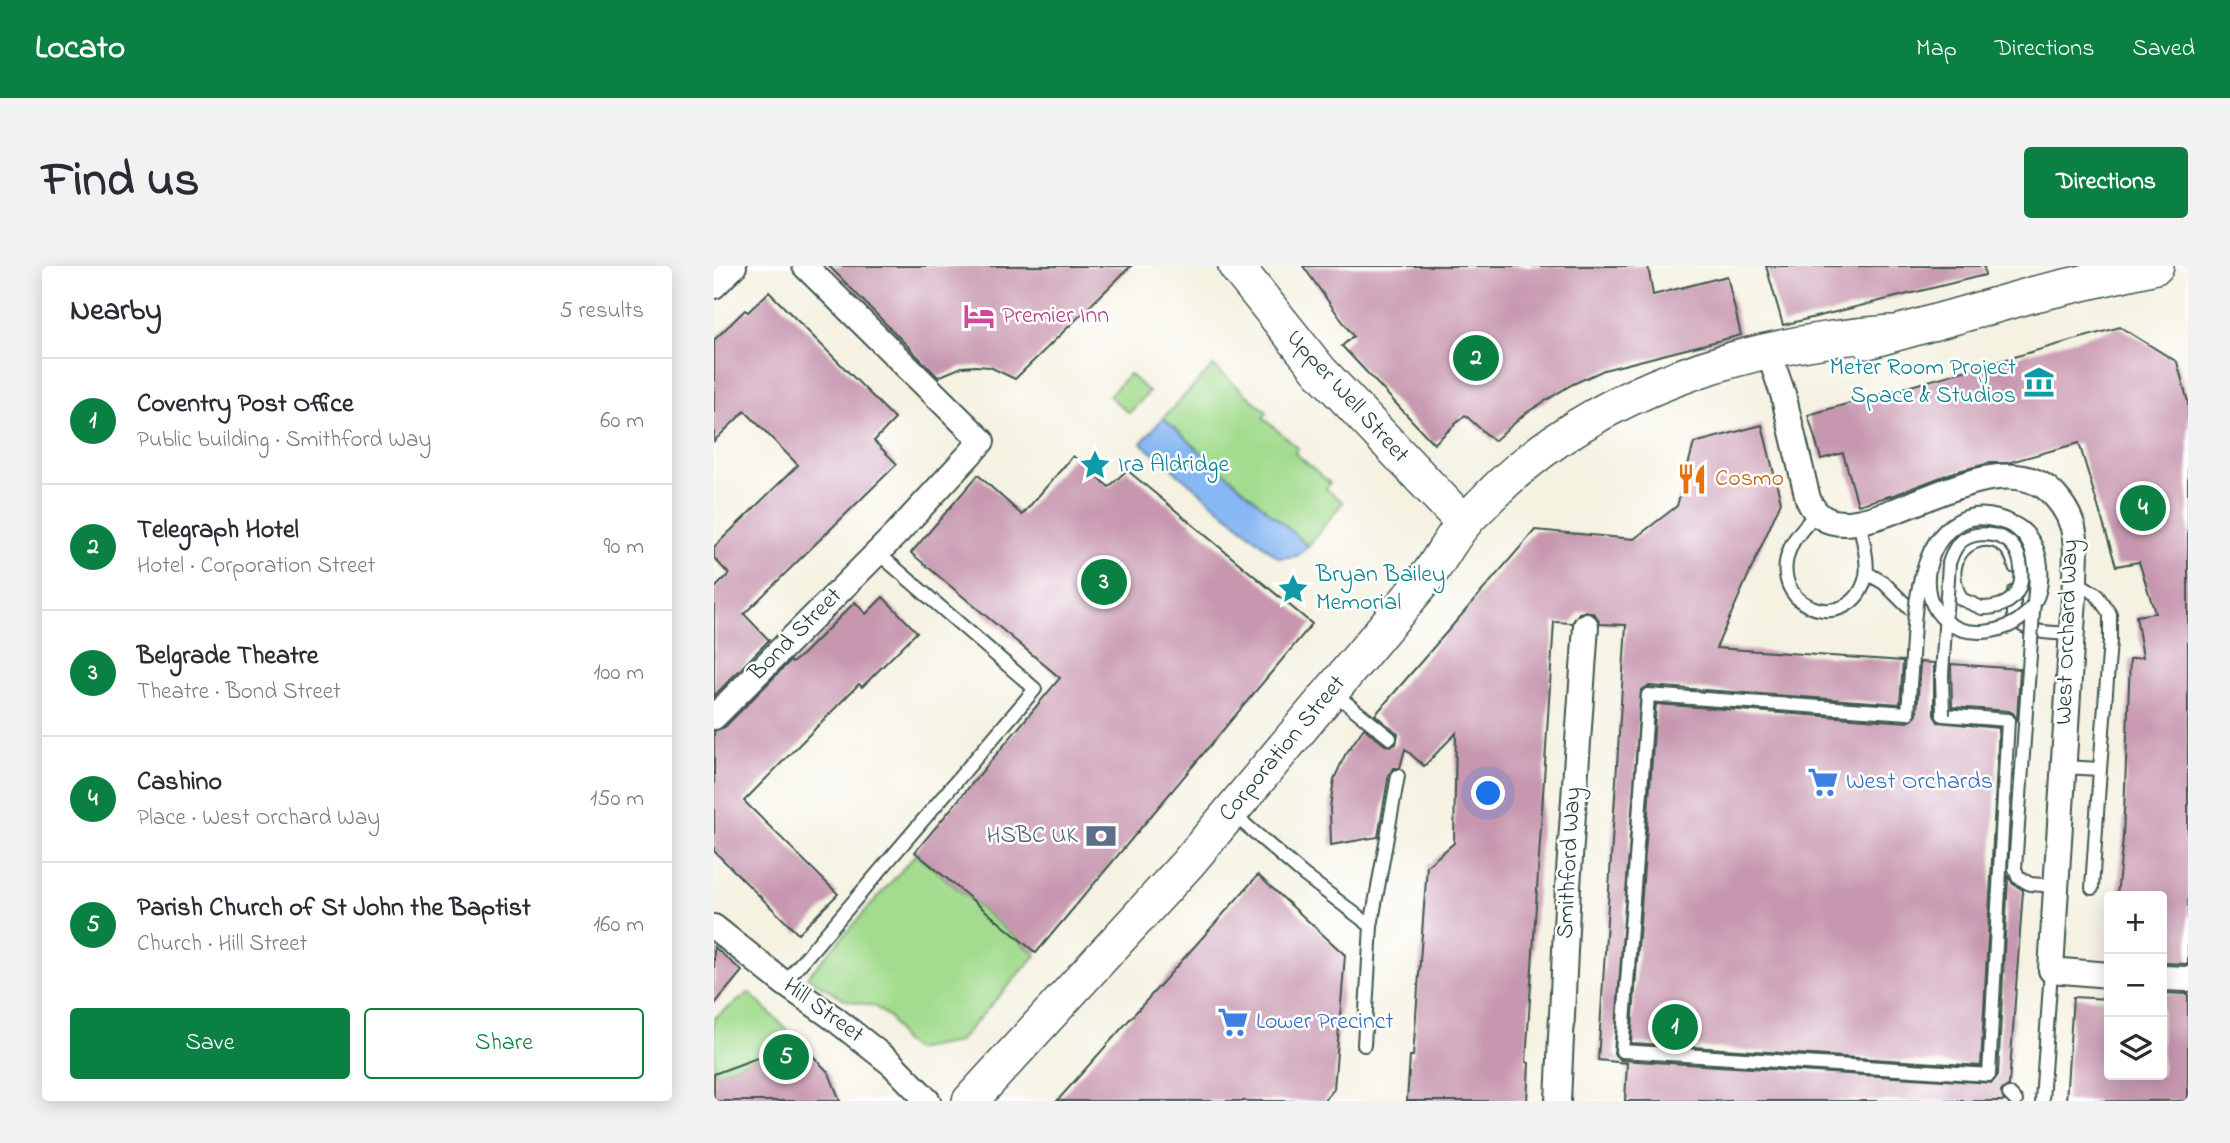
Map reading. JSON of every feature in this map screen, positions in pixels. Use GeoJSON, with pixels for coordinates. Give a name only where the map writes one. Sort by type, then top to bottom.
{"type":"FeatureCollection","features":[{"type":"Feature","properties":{"kind":"street"},"geometry":{"type":"LineString","coordinates":[[714,286],[734,266]]}},
{"type":"Feature","properties":{"kind":"street","name":"Bond Street"},"geometry":{"type":"LineString","coordinates":[[714,717],[878,553],[982,441],[805,266]]}},
{"type":"Feature","properties":{"kind":"street","name":"Upper Well Street"},"geometry":{"type":"LineString","coordinates":[[1236,266],[1321,371],[1464,523]]}},
{"type":"Feature","properties":{"kind":"street","name":"Corporation Street"},"geometry":{"type":"LineString","coordinates":[[1607,412],[1842,350],[1891,333],[2035,294],[2088,274],[2156,266]]}},
{"type":"Feature","properties":{"kind":"street","name":"Corporation Street"},"geometry":{"type":"LineString","coordinates":[[970,1101],[1188,863],[1430,573],[1464,523],[1515,471],[1578,426],[1645,389],[1730,361],[1838,337],[1891,333]]}},
{"type":"Feature","properties":{"kind":"street"},"geometry":{"type":"LineString","coordinates":[[1774,368],[1783,394],[1808,499],[1816,513]]}},
{"type":"Feature","properties":{"kind":"street","name":"West Orchard Way"},"geometry":{"type":"LineString","coordinates":[[1816,513],[1837,523],[1860,523],[1978,480],[2002,475],[2020,476],[2039,482],[2065,507],[2075,538],[2075,581],[2051,970]]}},
{"type":"Feature","properties":{"kind":"street","name":"Smithford Way"},"geometry":{"type":"LineString","coordinates":[[1558,1101],[1568,886],[1586,626]]}},
{"type":"Feature","properties":{"kind":"street","name":"Hill Street"},"geometry":{"type":"LineString","coordinates":[[714,927],[784,984],[835,1019],[892,1064],[928,1101]]}},
{"type":"Feature","properties":{"kind":"street"},"geometry":{"type":"LineString","coordinates":[[2051,970],[2104,975]]}},
{"type":"Feature","properties":{"kind":"street"},"geometry":{"type":"LineString","coordinates":[[2167,978],[2188,979]]}},
{"type":"Feature","properties":{"kind":"lane"},"geometry":{"type":"LineString","coordinates":[[1816,513],[1794,541],[1785,569],[1791,593],[1802,604],[1814,609],[1830,611],[1846,606],[1856,597],[1867,573],[1860,523]]}},
{"type":"Feature","properties":{"kind":"lane"},"geometry":{"type":"LineString","coordinates":[[2056,886],[2030,884],[2018,877],[2015,868],[2032,625],[2033,612],[2034,601],[2035,590],[2035,557],[2024,534],[2008,524],[1987,518],[1969,519],[1953,526],[1940,539],[1931,558],[1928,578],[1931,598],[1948,622],[1988,632],[2007,627],[2026,614],[2031,606],[2036,598],[2041,583],[2039,555],[2026,531],[2010,521],[1989,514],[1967,516],[1951,523],[1937,537],[1928,556],[1920,584],[1908,713],[1648,695],[1622,1051],[1989,1075],[2008,720],[1943,715],[1941,675],[1947,584],[1949,563],[1954,549],[1963,540],[1980,534],[1998,537],[2011,544],[2018,556],[2022,581],[2017,593],[2007,603],[1995,608],[1970,605],[1961,599],[1955,587],[1955,562],[1961,551],[1981,539],[2006,548],[2013,557],[2015,579],[2012,608],[2014,617],[2019,623],[2035,632],[2071,634]]}},
{"type":"Feature","properties":{"kind":"lane"},"geometry":{"type":"LineString","coordinates":[[784,984],[1035,689],[878,553]]}},
{"type":"Feature","properties":{"kind":"lane"},"geometry":{"type":"LineString","coordinates":[[1867,573],[1884,583],[1909,608]]}},
{"type":"Feature","properties":{"kind":"lane"},"geometry":{"type":"LineString","coordinates":[[2075,581],[2096,594],[2110,614],[2092,888]]}},
{"type":"Feature","properties":{"kind":"lane"},"geometry":{"type":"LineString","coordinates":[[1331,691],[1390,738]]}},
{"type":"Feature","properties":{"kind":"lane"},"geometry":{"type":"LineString","coordinates":[[2063,767],[2100,769]]}},
{"type":"Feature","properties":{"kind":"lane"},"geometry":{"type":"LineString","coordinates":[[1364,1045],[1371,926],[1398,776]]}},
{"type":"Feature","properties":{"kind":"lane"},"geometry":{"type":"LineString","coordinates":[[1230,812],[1371,926]]}},
{"type":"Feature","properties":{"kind":"lane"},"geometry":{"type":"LineString","coordinates":[[2042,1101],[2051,970]]}},
{"type":"Feature","properties":{"kind":"green space"},"geometry":{"type":"Polygon","coordinates":[[[1213,366],[1267,412],[1263,418],[1298,448],[1295,453],[1330,483],[1326,489],[1343,502],[1308,546],[1163,418],[1213,366]]]}},
{"type":"Feature","properties":{"kind":"green space"},"geometry":{"type":"Polygon","coordinates":[[[1129,374],[1149,392],[1129,413],[1109,396],[1129,374]]]}},
{"type":"Feature","properties":{"kind":"green space"},"geometry":{"type":"Polygon","coordinates":[[[916,854],[1036,955],[958,1042],[914,1050],[902,1040],[890,1018],[874,1006],[846,1000],[807,977],[916,854]]]}},
{"type":"Feature","properties":{"kind":"green space"},"geometry":{"type":"Polygon","coordinates":[[[749,993],[800,1042],[714,1074],[714,1018],[749,993]]]}},
{"type":"Feature","properties":{"kind":"water"},"geometry":{"type":"Polygon","coordinates":[[[1163,418],[1308,546],[1297,556],[1279,558],[1141,443],[1163,418]]]}},
{"type":"Feature","properties":{"kind":"building","name":"Premier Inn"},"geometry":{"type":"Polygon","coordinates":[[[829,266],[1131,266],[1015,379],[990,367],[976,366],[962,367],[938,377],[829,266]]]}},
{"type":"Feature","properties":{"kind":"building"},"geometry":{"type":"Polygon","coordinates":[[[1303,266],[1648,266],[1653,295],[1727,276],[1741,335],[1604,370],[1571,385],[1526,413],[1494,441],[1465,415],[1434,444],[1342,346],[1353,336],[1303,266]]]}},
{"type":"Feature","properties":{"kind":"building"},"geometry":{"type":"Polygon","coordinates":[[[1766,266],[1984,266],[1985,275],[1783,325],[1766,266]]]}},
{"type":"Feature","properties":{"kind":"building"},"geometry":{"type":"Polygon","coordinates":[[[769,292],[895,419],[874,441],[897,464],[744,614],[769,640],[714,696],[714,589],[729,574],[714,558],[714,547],[798,465],[745,411],[714,441],[714,340],[745,310],[748,312],[769,292]]]}},
{"type":"Feature","properties":{"kind":"building"},"geometry":{"type":"Polygon","coordinates":[[[2120,327],[2177,362],[2188,402],[2188,964],[2167,963],[2167,891],[2118,891],[2123,838],[2130,659],[2143,657],[2136,616],[2155,613],[2139,562],[2116,566],[2079,443],[2007,463],[1990,463],[1954,472],[1897,494],[1858,505],[1843,453],[1821,459],[1808,415],[2120,327]]]}},
{"type":"Feature","properties":{"kind":"building"},"geometry":{"type":"Polygon","coordinates":[[[1762,425],[1781,502],[1716,648],[1903,661],[1900,704],[1649,686],[1641,690],[1614,1054],[1621,1060],[1992,1083],[1998,1075],[2008,876],[2013,884],[2023,890],[2009,1085],[2001,1091],[2004,1101],[1625,1101],[1627,1063],[1598,1060],[1626,625],[1600,624],[1595,614],[1586,611],[1579,613],[1572,623],[1554,622],[1526,1062],[1529,1063],[1527,1101],[1407,1101],[1410,1056],[1413,1056],[1427,866],[1454,843],[1456,733],[1424,766],[1405,749],[1400,768],[1394,768],[1389,774],[1378,837],[1331,845],[1330,808],[1334,779],[1345,755],[1364,728],[1385,745],[1396,744],[1398,734],[1375,715],[1535,530],[1634,539],[1677,506],[1694,443],[1762,425]]]}},
{"type":"Feature","properties":{"kind":"building"},"geometry":{"type":"Polygon","coordinates":[[[1073,456],[1109,487],[1127,470],[1312,624],[1036,953],[915,852],[1060,678],[911,553],[978,475],[1022,515],[1073,456]]]}},
{"type":"Feature","properties":{"kind":"building"},"geometry":{"type":"Polygon","coordinates":[[[883,597],[917,632],[862,687],[859,684],[744,801],[838,894],[798,934],[714,851],[714,731],[725,727],[790,661],[792,663],[803,654],[855,602],[866,614],[883,597]]]}},
{"type":"Feature","properties":{"kind":"building","name":"West Orchards"},"geometry":{"type":"Polygon","coordinates":[[[1920,662],[1934,663],[1934,715],[1938,722],[1999,728],[1981,1066],[1631,1043],[1656,704],[1908,722],[1917,714],[1920,662]]]}},
{"type":"Feature","properties":{"kind":"building"},"geometry":{"type":"Polygon","coordinates":[[[1951,664],[2020,669],[2017,720],[2009,711],[1952,707],[1951,664]]]}},
{"type":"Feature","properties":{"kind":"building","name":"Lower Precinct"},"geometry":{"type":"Polygon","coordinates":[[[1258,875],[1345,955],[1334,1089],[1324,1101],[1057,1101],[1258,875]]]}},
{"type":"Feature","properties":{"kind":"building"},"geometry":{"type":"Polygon","coordinates":[[[714,947],[742,971],[714,1005],[714,947]]]}},
{"type":"Feature","properties":{"kind":"building"},"geometry":{"type":"Polygon","coordinates":[[[2167,993],[2188,994],[2188,1101],[2066,1101],[2073,997],[2104,999],[2104,1080],[2167,1080],[2167,993]]]}},
{"type":"Feature","properties":{"kind":"building"},"geometry":{"type":"Polygon","coordinates":[[[800,1042],[829,1073],[840,1101],[714,1101],[714,1074],[800,1042]]]}},
{"type":"Feature","properties":{"kind":"place","name":"Premier Inn"},"geometry":{"type":"Point","coordinates":[979,316]}},
{"type":"Feature","properties":{"kind":"place","name":"Telegraph Hotel"},"geometry":{"type":"Point","coordinates":[1476,358]}},
{"type":"Feature","properties":{"kind":"place","name":"Meter Room Project Space & Studios"},"geometry":{"type":"Point","coordinates":[2039,382]}},
{"type":"Feature","properties":{"kind":"place","name":"Ira Aldridge"},"geometry":{"type":"Point","coordinates":[1095,465]}},
{"type":"Feature","properties":{"kind":"place","name":"Cosmo"},"geometry":{"type":"Point","coordinates":[1692,479]}},
{"type":"Feature","properties":{"kind":"place","name":"Cashino"},"geometry":{"type":"Point","coordinates":[2143,508]}},
{"type":"Feature","properties":{"kind":"place","name":"Belgrade Theatre"},"geometry":{"type":"Point","coordinates":[1104,582]}},
{"type":"Feature","properties":{"kind":"place","name":"Bryan Bailey Memorial"},"geometry":{"type":"Point","coordinates":[1293,589]}},
{"type":"Feature","properties":{"kind":"place","name":"West Orchards"},"geometry":{"type":"Point","coordinates":[1823,782]}},
{"type":"Feature","properties":{"kind":"place","name":"HSBC UK"},"geometry":{"type":"Point","coordinates":[1101,836]}},
{"type":"Feature","properties":{"kind":"place","name":"Lower Precinct"},"geometry":{"type":"Point","coordinates":[1233,1022]}},
{"type":"Feature","properties":{"kind":"place","name":"Coventry Post Office"},"geometry":{"type":"Point","coordinates":[1675,1027]}},
{"type":"Feature","properties":{"kind":"place","name":"Parish Church of St John the Baptist"},"geometry":{"type":"Point","coordinates":[786,1057]}}]}
